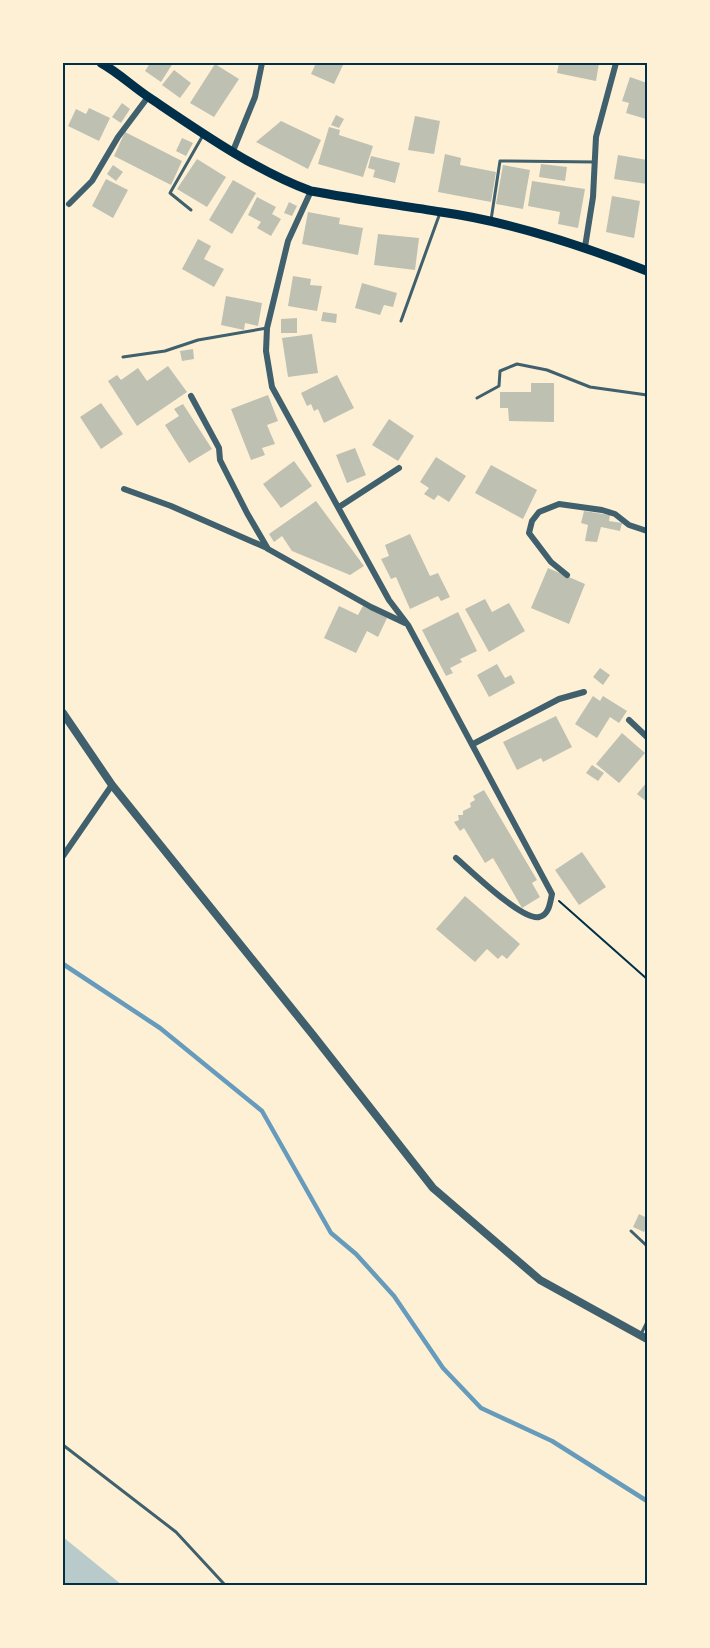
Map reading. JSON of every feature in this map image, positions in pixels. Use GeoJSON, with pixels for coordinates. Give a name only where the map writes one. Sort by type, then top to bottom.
{"type":"FeatureCollection","features":[{"type":"Feature","properties":{"kind":"main road"},"geometry":{"type":"LineString","coordinates":[[101,63],[118,73],[148,97],[261,169],[311,190],[490,222],[585,247],[647,271]]}},
{"type":"Feature","properties":{"kind":"street"},"geometry":{"type":"LineString","coordinates":[[233,151],[255,97],[262,63]]}},
{"type":"Feature","properties":{"kind":"street"},"geometry":{"type":"LineString","coordinates":[[585,247],[593,197],[596,137],[616,63]]}},
{"type":"Feature","properties":{"kind":"street"},"geometry":{"type":"LineString","coordinates":[[69,204],[92,181],[118,137],[148,97]]}},
{"type":"Feature","properties":{"kind":"street"},"geometry":{"type":"LineString","coordinates":[[311,190],[288,241],[267,328],[266,351],[272,387],[389,600],[408,625],[552,894],[546,913],[538,917],[527,916],[456,858]]}},
{"type":"Feature","properties":{"kind":"street"},"geometry":{"type":"LineString","coordinates":[[191,396],[219,448],[220,460],[268,549]]}},
{"type":"Feature","properties":{"kind":"street"},"geometry":{"type":"LineString","coordinates":[[339,507],[399,468]]}},
{"type":"Feature","properties":{"kind":"street"},"geometry":{"type":"LineString","coordinates":[[124,489],[171,506],[268,549],[370,607],[408,625]]}},
{"type":"Feature","properties":{"kind":"street"},"geometry":{"type":"LineString","coordinates":[[567,575],[551,562],[529,533],[532,521],[539,512],[559,504],[602,510],[615,514],[629,525],[647,531]]}},
{"type":"Feature","properties":{"kind":"street"},"geometry":{"type":"LineString","coordinates":[[473,744],[559,699],[584,692]]}},
{"type":"Feature","properties":{"kind":"street"},"geometry":{"type":"LineString","coordinates":[[63,713],[112,785],[433,1188],[540,1280],[644,1337]]}},
{"type":"Feature","properties":{"kind":"street"},"geometry":{"type":"LineString","coordinates":[[629,720],[647,737]]}},
{"type":"Feature","properties":{"kind":"street"},"geometry":{"type":"LineString","coordinates":[[63,856],[112,785]]}},
{"type":"Feature","properties":{"kind":"lane"},"geometry":{"type":"LineString","coordinates":[[191,210],[170,193],[205,133]]}},
{"type":"Feature","properties":{"kind":"lane"},"geometry":{"type":"LineString","coordinates":[[490,222],[500,161],[594,162]]}},
{"type":"Feature","properties":{"kind":"lane"},"geometry":{"type":"LineString","coordinates":[[401,321],[441,212]]}},
{"type":"Feature","properties":{"kind":"lane"},"geometry":{"type":"LineString","coordinates":[[123,357],[165,351],[198,340],[267,328]]}},
{"type":"Feature","properties":{"kind":"lane"},"geometry":{"type":"LineString","coordinates":[[477,398],[500,386],[500,371],[517,364],[553,371],[590,387],[647,395]]}},
{"type":"Feature","properties":{"kind":"lane"},"geometry":{"type":"LineString","coordinates":[[631,1231],[647,1246]]}},
{"type":"Feature","properties":{"kind":"lane"},"geometry":{"type":"LineString","coordinates":[[644,1337],[647,1322]]}},
{"type":"Feature","properties":{"kind":"lane"},"geometry":{"type":"LineString","coordinates":[[63,1445],[176,1532],[225,1585]]}},
{"type":"Feature","properties":{"kind":"path"},"geometry":{"type":"LineString","coordinates":[[552,894],[647,979]]}},
{"type":"Feature","properties":{"kind":"shaded area"},"geometry":{"type":"Polygon","coordinates":[[[63,1537],[122,1585],[63,1585],[63,1537]]]}},
{"type":"Feature","properties":{"kind":"building"},"geometry":{"type":"Polygon","coordinates":[[[150,63],[173,63],[161,82],[145,71],[150,63]]]}},
{"type":"Feature","properties":{"kind":"building"},"geometry":{"type":"Polygon","coordinates":[[[316,63],[344,63],[334,84],[311,74],[316,63]]]}},
{"type":"Feature","properties":{"kind":"building"},"geometry":{"type":"Polygon","coordinates":[[[559,63],[599,63],[596,81],[557,73],[559,63]]]}},
{"type":"Feature","properties":{"kind":"building"},"geometry":{"type":"Polygon","coordinates":[[[215,64],[239,79],[214,117],[190,103],[215,64]]]}},
{"type":"Feature","properties":{"kind":"building"},"geometry":{"type":"Polygon","coordinates":[[[174,70],[191,83],[180,98],[162,85],[174,70]]]}},
{"type":"Feature","properties":{"kind":"building"},"geometry":{"type":"Polygon","coordinates":[[[630,77],[647,83],[646,119],[626,113],[629,103],[622,101],[630,77]]]}},
{"type":"Feature","properties":{"kind":"building"},"geometry":{"type":"Polygon","coordinates":[[[122,103],[130,109],[121,123],[112,117],[122,103]]]}},
{"type":"Feature","properties":{"kind":"building"},"geometry":{"type":"Polygon","coordinates":[[[89,108],[110,118],[99,141],[68,126],[76,109],[86,114],[89,108]]]}},
{"type":"Feature","properties":{"kind":"building"},"geometry":{"type":"Polygon","coordinates":[[[336,115],[344,119],[339,128],[331,125],[336,115]]]}},
{"type":"Feature","properties":{"kind":"building"},"geometry":{"type":"Polygon","coordinates":[[[415,116],[440,121],[434,154],[408,150],[415,116]]]}},
{"type":"Feature","properties":{"kind":"building"},"geometry":{"type":"Polygon","coordinates":[[[281,121],[321,140],[308,169],[256,142],[281,121]]]}},
{"type":"Feature","properties":{"kind":"building"},"geometry":{"type":"Polygon","coordinates":[[[329,127],[340,130],[339,135],[373,146],[363,177],[318,164],[329,127]]]}},
{"type":"Feature","properties":{"kind":"building"},"geometry":{"type":"Polygon","coordinates":[[[125,132],[182,161],[171,185],[114,156],[125,132]]]}},
{"type":"Feature","properties":{"kind":"building"},"geometry":{"type":"Polygon","coordinates":[[[182,138],[193,143],[186,156],[176,151],[182,138]]]}},
{"type":"Feature","properties":{"kind":"building"},"geometry":{"type":"Polygon","coordinates":[[[445,154],[461,158],[460,165],[496,172],[491,202],[438,192],[445,154]]]}},
{"type":"Feature","properties":{"kind":"building"},"geometry":{"type":"Polygon","coordinates":[[[618,155],[647,160],[647,184],[614,179],[618,155]]]}},
{"type":"Feature","properties":{"kind":"building"},"geometry":{"type":"Polygon","coordinates":[[[371,156],[400,163],[395,183],[373,177],[375,170],[368,168],[371,156]]]}},
{"type":"Feature","properties":{"kind":"building"},"geometry":{"type":"Polygon","coordinates":[[[197,159],[226,177],[207,207],[177,189],[197,159]]]}},
{"type":"Feature","properties":{"kind":"building"},"geometry":{"type":"Polygon","coordinates":[[[541,164],[567,167],[565,181],[539,177],[541,164]]]}},
{"type":"Feature","properties":{"kind":"building"},"geometry":{"type":"Polygon","coordinates":[[[113,165],[123,172],[116,181],[107,174],[113,165]]]}},
{"type":"Feature","properties":{"kind":"building"},"geometry":{"type":"Polygon","coordinates":[[[503,165],[530,170],[523,209],[496,204],[503,165]]]}},
{"type":"Feature","properties":{"kind":"building"},"geometry":{"type":"Polygon","coordinates":[[[106,179],[128,190],[113,218],[92,206],[106,179]]]}},
{"type":"Feature","properties":{"kind":"building"},"geometry":{"type":"Polygon","coordinates":[[[233,180],[256,193],[232,234],[209,220],[233,180]]]}},
{"type":"Feature","properties":{"kind":"building"},"geometry":{"type":"Polygon","coordinates":[[[532,181],[585,189],[578,228],[558,224],[560,212],[528,206],[532,181]]]}},
{"type":"Feature","properties":{"kind":"building"},"geometry":{"type":"Polygon","coordinates":[[[612,196],[640,201],[634,238],[606,232],[612,196]]]}},
{"type":"Feature","properties":{"kind":"building"},"geometry":{"type":"Polygon","coordinates":[[[257,197],[276,207],[272,214],[281,219],[271,236],[257,228],[261,222],[248,215],[257,197]]]}},
{"type":"Feature","properties":{"kind":"building"},"geometry":{"type":"Polygon","coordinates":[[[289,202],[297,206],[292,216],[284,213],[289,202]]]}},
{"type":"Feature","properties":{"kind":"building"},"geometry":{"type":"Polygon","coordinates":[[[308,212],[340,218],[339,224],[363,228],[358,255],[302,244],[308,212]]]}},
{"type":"Feature","properties":{"kind":"building"},"geometry":{"type":"Polygon","coordinates":[[[378,234],[419,238],[415,270],[374,265],[378,234]]]}},
{"type":"Feature","properties":{"kind":"building"},"geometry":{"type":"Polygon","coordinates":[[[198,239],[211,246],[204,259],[224,269],[214,287],[182,269],[198,239]]]}},
{"type":"Feature","properties":{"kind":"building"},"geometry":{"type":"Polygon","coordinates":[[[293,276],[311,279],[310,285],[322,286],[317,311],[288,306],[293,276]]]}},
{"type":"Feature","properties":{"kind":"building"},"geometry":{"type":"Polygon","coordinates":[[[362,283],[397,293],[393,307],[384,305],[380,315],[355,308],[362,283]]]}},
{"type":"Feature","properties":{"kind":"building"},"geometry":{"type":"Polygon","coordinates":[[[226,296],[262,303],[258,326],[245,323],[244,330],[221,325],[226,296]]]}},
{"type":"Feature","properties":{"kind":"building"},"geometry":{"type":"Polygon","coordinates":[[[323,312],[337,314],[336,323],[321,321],[323,312]]]}},
{"type":"Feature","properties":{"kind":"building"},"geometry":{"type":"Polygon","coordinates":[[[297,318],[297,333],[281,333],[281,319],[297,318]]]}},
{"type":"Feature","properties":{"kind":"building"},"geometry":{"type":"Polygon","coordinates":[[[312,334],[318,373],[288,377],[282,338],[312,334]]]}},
{"type":"Feature","properties":{"kind":"building"},"geometry":{"type":"Polygon","coordinates":[[[193,349],[194,359],[182,361],[180,351],[193,349]]]}},
{"type":"Feature","properties":{"kind":"building"},"geometry":{"type":"Polygon","coordinates":[[[168,366],[187,392],[137,426],[108,381],[117,375],[121,380],[138,368],[147,381],[168,366]]]}},
{"type":"Feature","properties":{"kind":"building"},"geometry":{"type":"Polygon","coordinates":[[[337,375],[354,408],[324,423],[318,409],[314,411],[311,404],[307,406],[301,393],[337,375]]]}},
{"type":"Feature","properties":{"kind":"building"},"geometry":{"type":"Polygon","coordinates":[[[531,383],[554,383],[554,422],[509,421],[508,408],[500,408],[500,392],[531,392],[531,383]]]}},
{"type":"Feature","properties":{"kind":"building"},"geometry":{"type":"Polygon","coordinates":[[[268,395],[278,421],[267,425],[275,444],[262,448],[265,455],[251,460],[231,409],[268,395]]]}},
{"type":"Feature","properties":{"kind":"building"},"geometry":{"type":"Polygon","coordinates":[[[101,403],[123,434],[101,449],[80,417],[101,403]]]}},
{"type":"Feature","properties":{"kind":"building"},"geometry":{"type":"Polygon","coordinates":[[[183,404],[212,449],[189,463],[165,425],[179,416],[174,409],[183,404]]]}},
{"type":"Feature","properties":{"kind":"building"},"geometry":{"type":"Polygon","coordinates":[[[389,419],[414,436],[398,461],[372,445],[389,419]]]}},
{"type":"Feature","properties":{"kind":"building"},"geometry":{"type":"Polygon","coordinates":[[[355,448],[366,475],[347,483],[336,455],[355,448]]]}},
{"type":"Feature","properties":{"kind":"building"},"geometry":{"type":"Polygon","coordinates":[[[436,457],[466,476],[449,502],[438,495],[434,500],[424,494],[429,488],[420,482],[436,457]]]}},
{"type":"Feature","properties":{"kind":"building"},"geometry":{"type":"Polygon","coordinates":[[[294,461],[312,486],[281,508],[263,484],[294,461]]]}},
{"type":"Feature","properties":{"kind":"building"},"geometry":{"type":"Polygon","coordinates":[[[491,465],[537,490],[523,519],[475,493],[491,465]]]}},
{"type":"Feature","properties":{"kind":"building"},"geometry":{"type":"Polygon","coordinates":[[[316,501],[364,566],[350,575],[292,551],[282,536],[274,542],[269,534],[316,501]]]}},
{"type":"Feature","properties":{"kind":"building"},"geometry":{"type":"Polygon","coordinates":[[[584,511],[610,515],[609,521],[622,523],[620,531],[601,527],[597,542],[585,541],[588,525],[581,523],[584,511]]]}},
{"type":"Feature","properties":{"kind":"building"},"geometry":{"type":"Polygon","coordinates":[[[410,534],[430,576],[438,573],[450,597],[441,601],[438,596],[410,609],[396,577],[391,579],[381,559],[389,556],[385,545],[410,534]]]}},
{"type":"Feature","properties":{"kind":"building"},"geometry":{"type":"Polygon","coordinates":[[[548,568],[585,584],[569,624],[531,608],[548,568]]]}},
{"type":"Feature","properties":{"kind":"building"},"geometry":{"type":"Polygon","coordinates":[[[485,599],[492,612],[509,603],[525,631],[489,652],[465,609],[485,599]]]}},
{"type":"Feature","properties":{"kind":"building"},"geometry":{"type":"Polygon","coordinates":[[[339,606],[358,615],[363,606],[387,618],[378,637],[367,631],[356,653],[324,638],[339,606]]]}},
{"type":"Feature","properties":{"kind":"building"},"geometry":{"type":"Polygon","coordinates":[[[458,612],[477,651],[460,659],[462,662],[450,668],[453,673],[446,676],[422,630],[458,612]]]}},
{"type":"Feature","properties":{"kind":"building"},"geometry":{"type":"Polygon","coordinates":[[[497,664],[505,678],[511,675],[515,683],[489,697],[477,675],[497,664]]]}},
{"type":"Feature","properties":{"kind":"building"},"geometry":{"type":"Polygon","coordinates":[[[600,668],[610,675],[603,685],[593,677],[600,668]]]}},
{"type":"Feature","properties":{"kind":"building"},"geometry":{"type":"Polygon","coordinates":[[[593,696],[600,701],[603,696],[627,711],[619,723],[610,717],[597,738],[575,724],[593,696]]]}},
{"type":"Feature","properties":{"kind":"building"},"geometry":{"type":"Polygon","coordinates":[[[556,716],[572,747],[543,762],[541,758],[517,770],[503,742],[556,716]]]}},
{"type":"Feature","properties":{"kind":"building"},"geometry":{"type":"Polygon","coordinates":[[[622,733],[645,753],[619,783],[596,764],[622,733]]]}},
{"type":"Feature","properties":{"kind":"building"},"geometry":{"type":"Polygon","coordinates":[[[592,765],[604,773],[598,781],[586,773],[592,765]]]}},
{"type":"Feature","properties":{"kind":"building"},"geometry":{"type":"Polygon","coordinates":[[[647,782],[647,802],[637,794],[647,782]]]}},
{"type":"Feature","properties":{"kind":"building"},"geometry":{"type":"Polygon","coordinates":[[[484,790],[537,880],[532,883],[540,897],[522,908],[493,858],[485,863],[464,828],[460,831],[454,822],[459,820],[458,815],[463,815],[463,811],[471,807],[470,803],[475,800],[473,796],[484,790]]]}},
{"type":"Feature","properties":{"kind":"building"},"geometry":{"type":"Polygon","coordinates":[[[582,852],[606,887],[579,905],[555,870],[582,852]]]}},
{"type":"Feature","properties":{"kind":"building"},"geometry":{"type":"Polygon","coordinates":[[[465,896],[520,944],[507,959],[502,955],[498,959],[487,949],[475,962],[436,929],[465,896]]]}},
{"type":"Feature","properties":{"kind":"building"},"geometry":{"type":"Polygon","coordinates":[[[639,1214],[647,1218],[644,1232],[633,1227],[639,1214]]]}},
{"type":"Feature","properties":{"kind":"waterway"},"geometry":{"type":"LineString","coordinates":[[63,964],[160,1028],[262,1111],[331,1233],[356,1254],[394,1296],[443,1368],[481,1408],[552,1441],[647,1501]]}}]}
